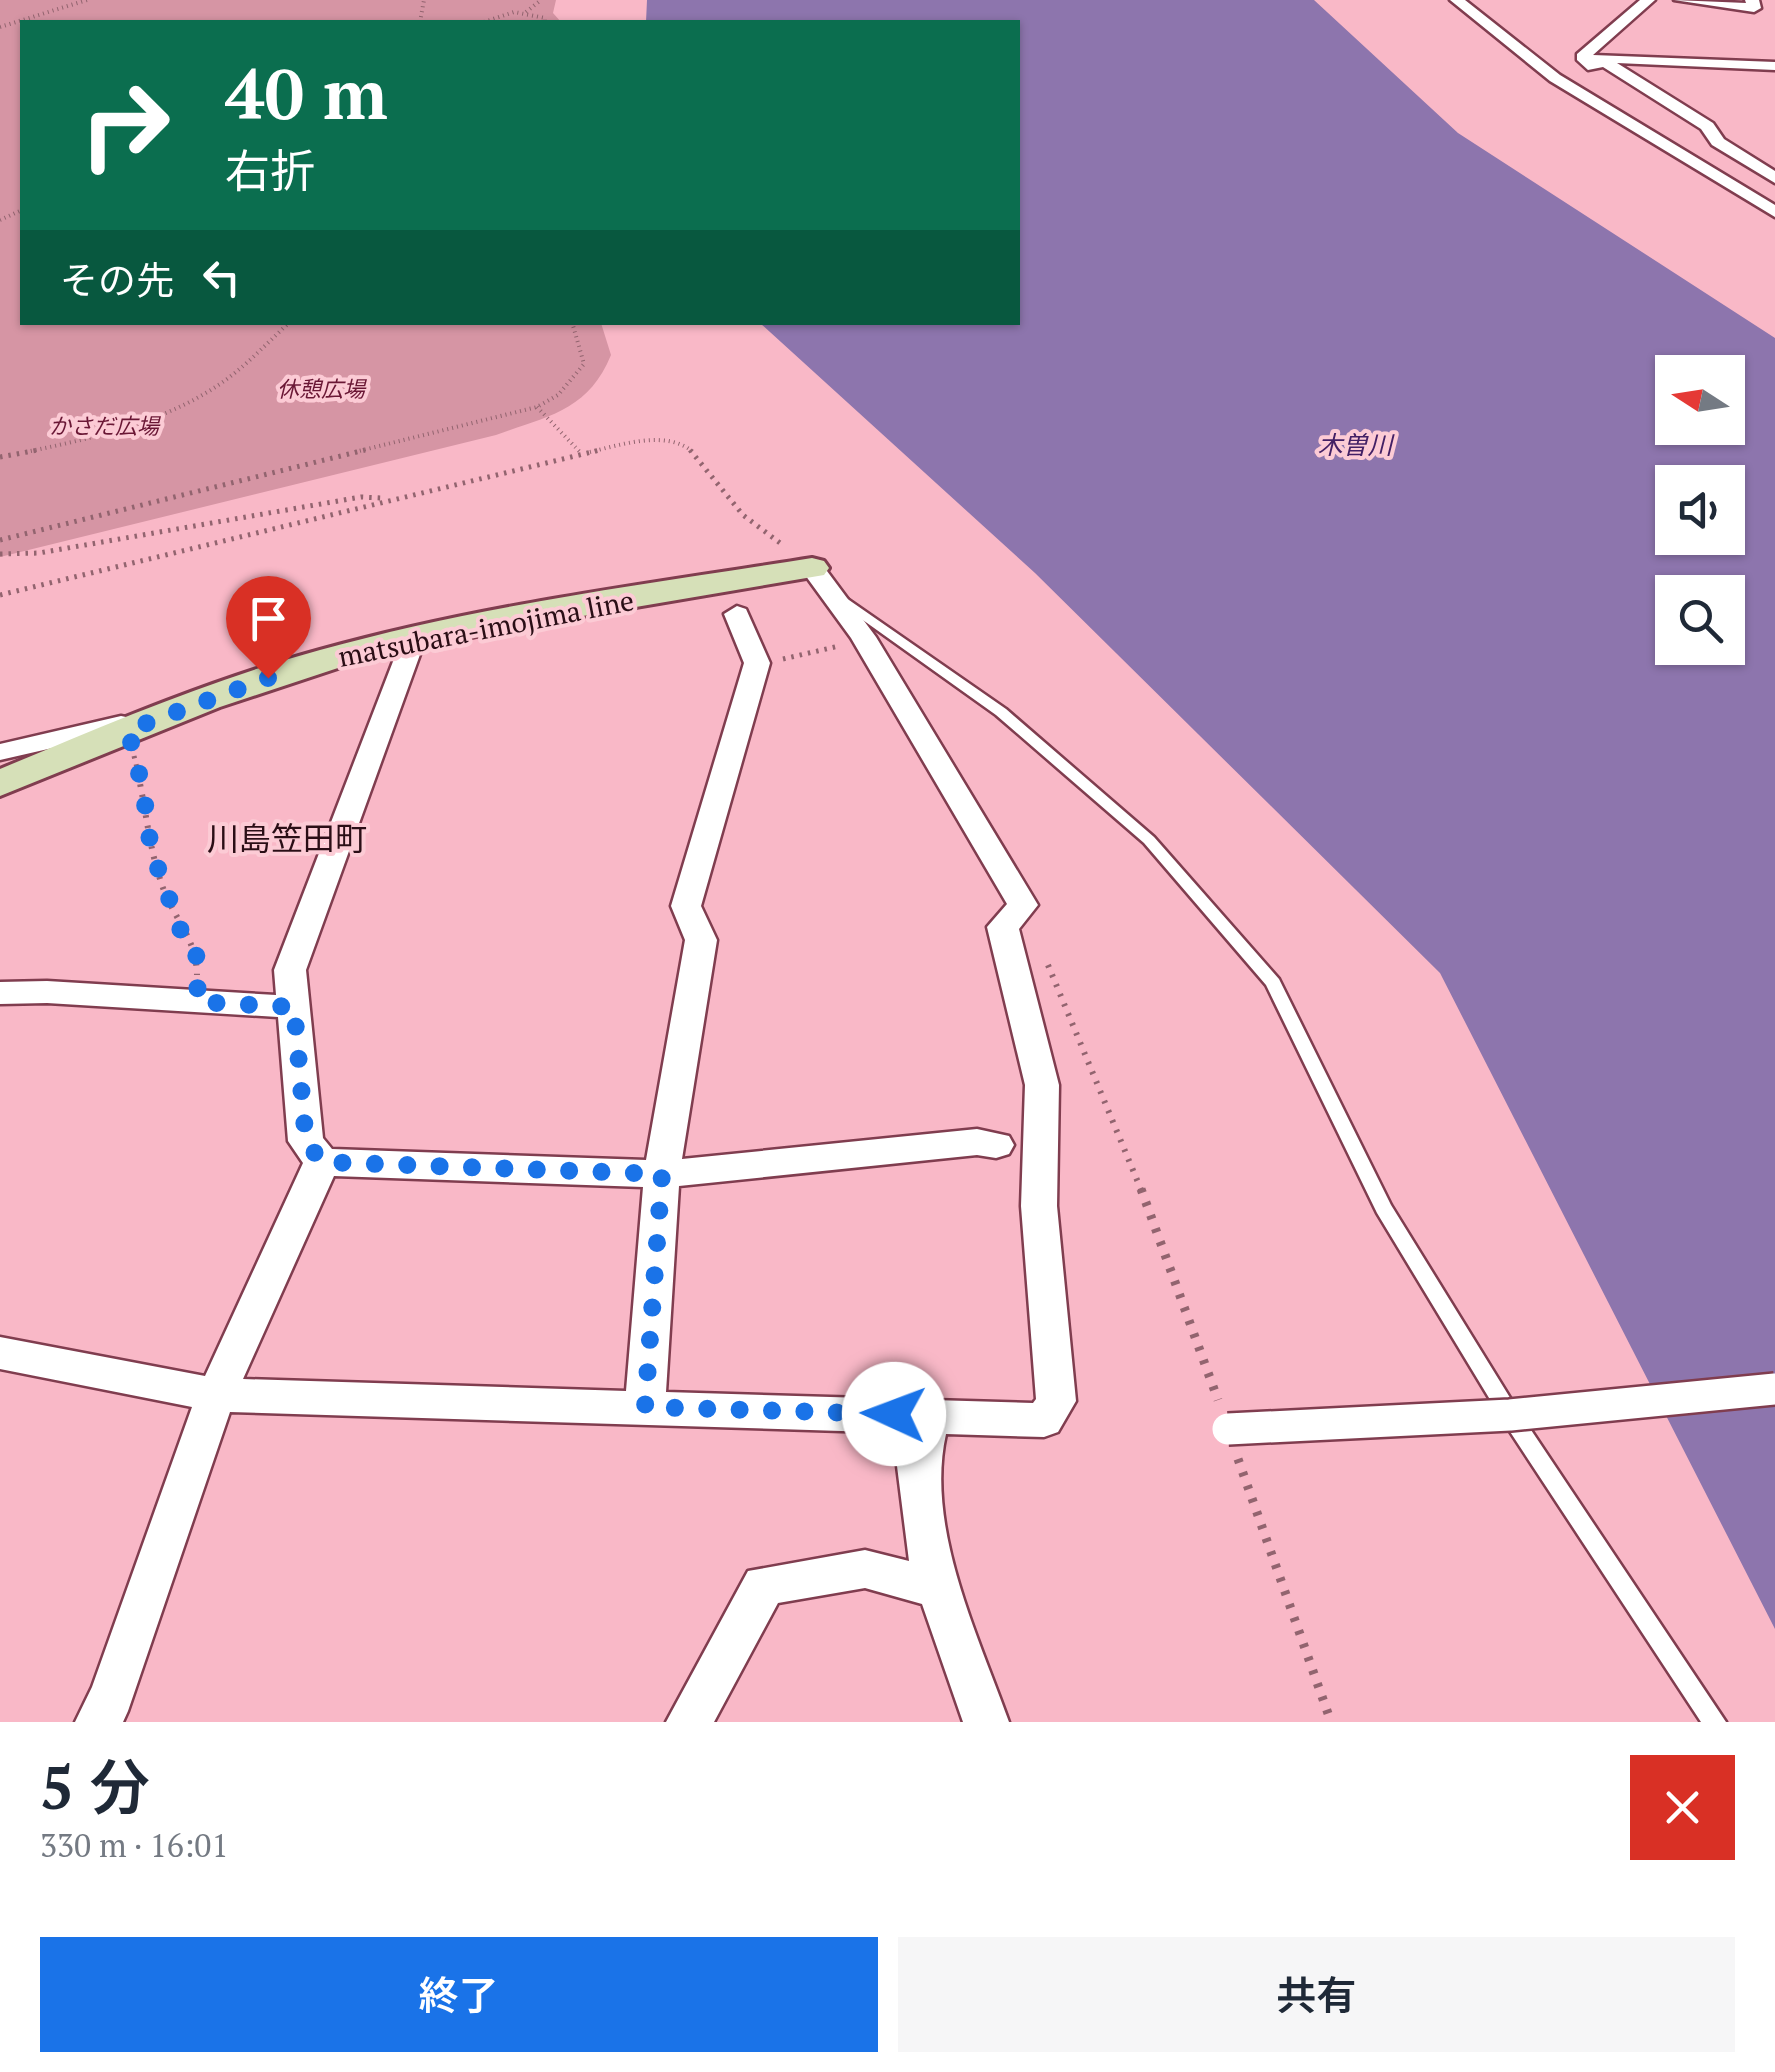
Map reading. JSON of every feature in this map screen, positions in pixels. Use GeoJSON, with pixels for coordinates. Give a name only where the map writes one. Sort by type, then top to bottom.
{"type":"FeatureCollection","features":[{"type":"Feature","properties":{"kind":"main road","name":"matsubara-imojima line"},"geometry":{"type":"LineString","coordinates":[[0,784],[124,727],[237,688],[413,638],[822,581]]}},
{"type":"Feature","properties":{"kind":"street"},"geometry":{"type":"LineString","coordinates":[[1457,0],[1555,78],[1775,212]]}},
{"type":"Feature","properties":{"kind":"street"},"geometry":{"type":"LineString","coordinates":[[1582,57],[1648,0]]}},
{"type":"Feature","properties":{"kind":"street"},"geometry":{"type":"LineString","coordinates":[[1681,0],[1754,8],[1752,0]]}},
{"type":"Feature","properties":{"kind":"street"},"geometry":{"type":"LineString","coordinates":[[1582,57],[1620,102],[1650,128],[1647,136]]}},
{"type":"Feature","properties":{"kind":"street"},"geometry":{"type":"LineString","coordinates":[[1582,57],[1775,66]]}},
{"type":"Feature","properties":{"kind":"street"},"geometry":{"type":"LineString","coordinates":[[1582,57],[1608,64],[1707,126],[1728,148],[1775,178]]}},
{"type":"Feature","properties":{"kind":"street"},"geometry":{"type":"LineString","coordinates":[[1728,148],[1760,148]]}},
{"type":"Feature","properties":{"kind":"street"},"geometry":{"type":"LineString","coordinates":[[0,1353],[216,1395],[1044,1420],[1056,1401],[1039,1206],[1042,1085],[1003,926],[1023,905],[863,638],[822,581]]}},
{"type":"Feature","properties":{"kind":"street"},"geometry":{"type":"LineString","coordinates":[[645,1407],[662,1174],[701,940],[686,906],[757,663],[737,614]]}},
{"type":"Feature","properties":{"kind":"street"},"geometry":{"type":"LineString","coordinates":[[413,638],[290,970],[306,1142],[322,1162],[662,1174],[977,1142],[996,1145]]}},
{"type":"Feature","properties":{"kind":"street"},"geometry":{"type":"LineString","coordinates":[[0,752],[124,727]]}},
{"type":"Feature","properties":{"kind":"street"},"geometry":{"type":"LineString","coordinates":[[0,993],[294,1007]]}},
{"type":"Feature","properties":{"kind":"street"},"geometry":{"type":"LineString","coordinates":[[98,1722],[112,1696],[216,1395],[322,1162]]}},
{"type":"Feature","properties":{"kind":"street"},"geometry":{"type":"LineString","coordinates":[[1228,1429],[1510,1415],[1775,1389]]}},
{"type":"Feature","properties":{"kind":"street"},"geometry":{"type":"LineString","coordinates":[[930,1415],[918,1466],[932,1570],[986,1722]]}},
{"type":"Feature","properties":{"kind":"street"},"geometry":{"type":"LineString","coordinates":[[689,1722],[764,1584],[865,1570],[938,1588]]}},
{"type":"Feature","properties":{"kind":"lane"},"geometry":{"type":"LineString","coordinates":[[822,581],[1001,712],[1149,840],[1273,982],[1383,1208],[1510,1415],[1714,1722]]}},
{"type":"Feature","properties":{"kind":"path"},"geometry":{"type":"LineString","coordinates":[[23,20],[87,0]]}},
{"type":"Feature","properties":{"kind":"path"},"geometry":{"type":"LineString","coordinates":[[525,12],[541,0]]}},
{"type":"Feature","properties":{"kind":"path"},"geometry":{"type":"LineString","coordinates":[[488,20],[525,12],[544,20]]}},
{"type":"Feature","properties":{"kind":"path"},"geometry":{"type":"LineString","coordinates":[[0,457],[100,436],[163,413],[222,382],[287,325]]}},
{"type":"Feature","properties":{"kind":"path"},"geometry":{"type":"LineString","coordinates":[[0,540],[537,407],[558,395],[584,364],[573,325]]}},
{"type":"Feature","properties":{"kind":"path"},"geometry":{"type":"LineString","coordinates":[[537,407],[580,452]]}},
{"type":"Feature","properties":{"kind":"path"},"geometry":{"type":"LineString","coordinates":[[0,594],[640,440],[686,445],[743,515],[822,581]]}},
{"type":"Feature","properties":{"kind":"path"},"geometry":{"type":"LineString","coordinates":[[0,554],[39,553],[361,497],[392,499]]}},
{"type":"Feature","properties":{"kind":"path"},"geometry":{"type":"LineString","coordinates":[[790,658],[826,650]]}},
{"type":"Feature","properties":{"kind":"path"},"geometry":{"type":"LineString","coordinates":[[124,727],[143,789],[151,849],[181,931],[196,947],[198,1002]]}},
{"type":"Feature","properties":{"kind":"path"},"geometry":{"type":"LineString","coordinates":[[1023,905],[1109,1108],[1198,1337],[1332,1722]]}},
{"type":"Feature","properties":{"kind":"green space","name":"かさだ広場"},"geometry":{"type":"Polygon","coordinates":[[[0,0],[556,0],[553,13],[559,20],[20,20],[20,325],[602,325],[611,355],[602,374],[578,400],[549,416],[496,435],[0,557],[0,0]]]}},
{"type":"Feature","properties":{"kind":"water","name":"木曽川"},"geometry":{"type":"Polygon","coordinates":[[[647,0],[1314,0],[1458,133],[1775,338],[1775,1629],[1440,973],[1035,573],[762,325],[1020,325],[1020,20],[646,20],[647,0]]]}},
{"type":"Feature","properties":{"kind":"district","name":"川島笠田町"},"geometry":{"type":"Point","coordinates":[287,838]}},
{"type":"Feature","properties":{"kind":"route"},"geometry":{"type":"LineString","coordinates":[[268,678],[128,730],[143,789],[151,849],[181,931],[196,947],[198,1002],[294,1007],[306,1142],[322,1162],[662,1174],[645,1407],[894,1414]]}},
{"type":"Feature","properties":{"kind":"park label","name":"休憩広場"},"geometry":{"type":"Point","coordinates":[321,388]}}]}
